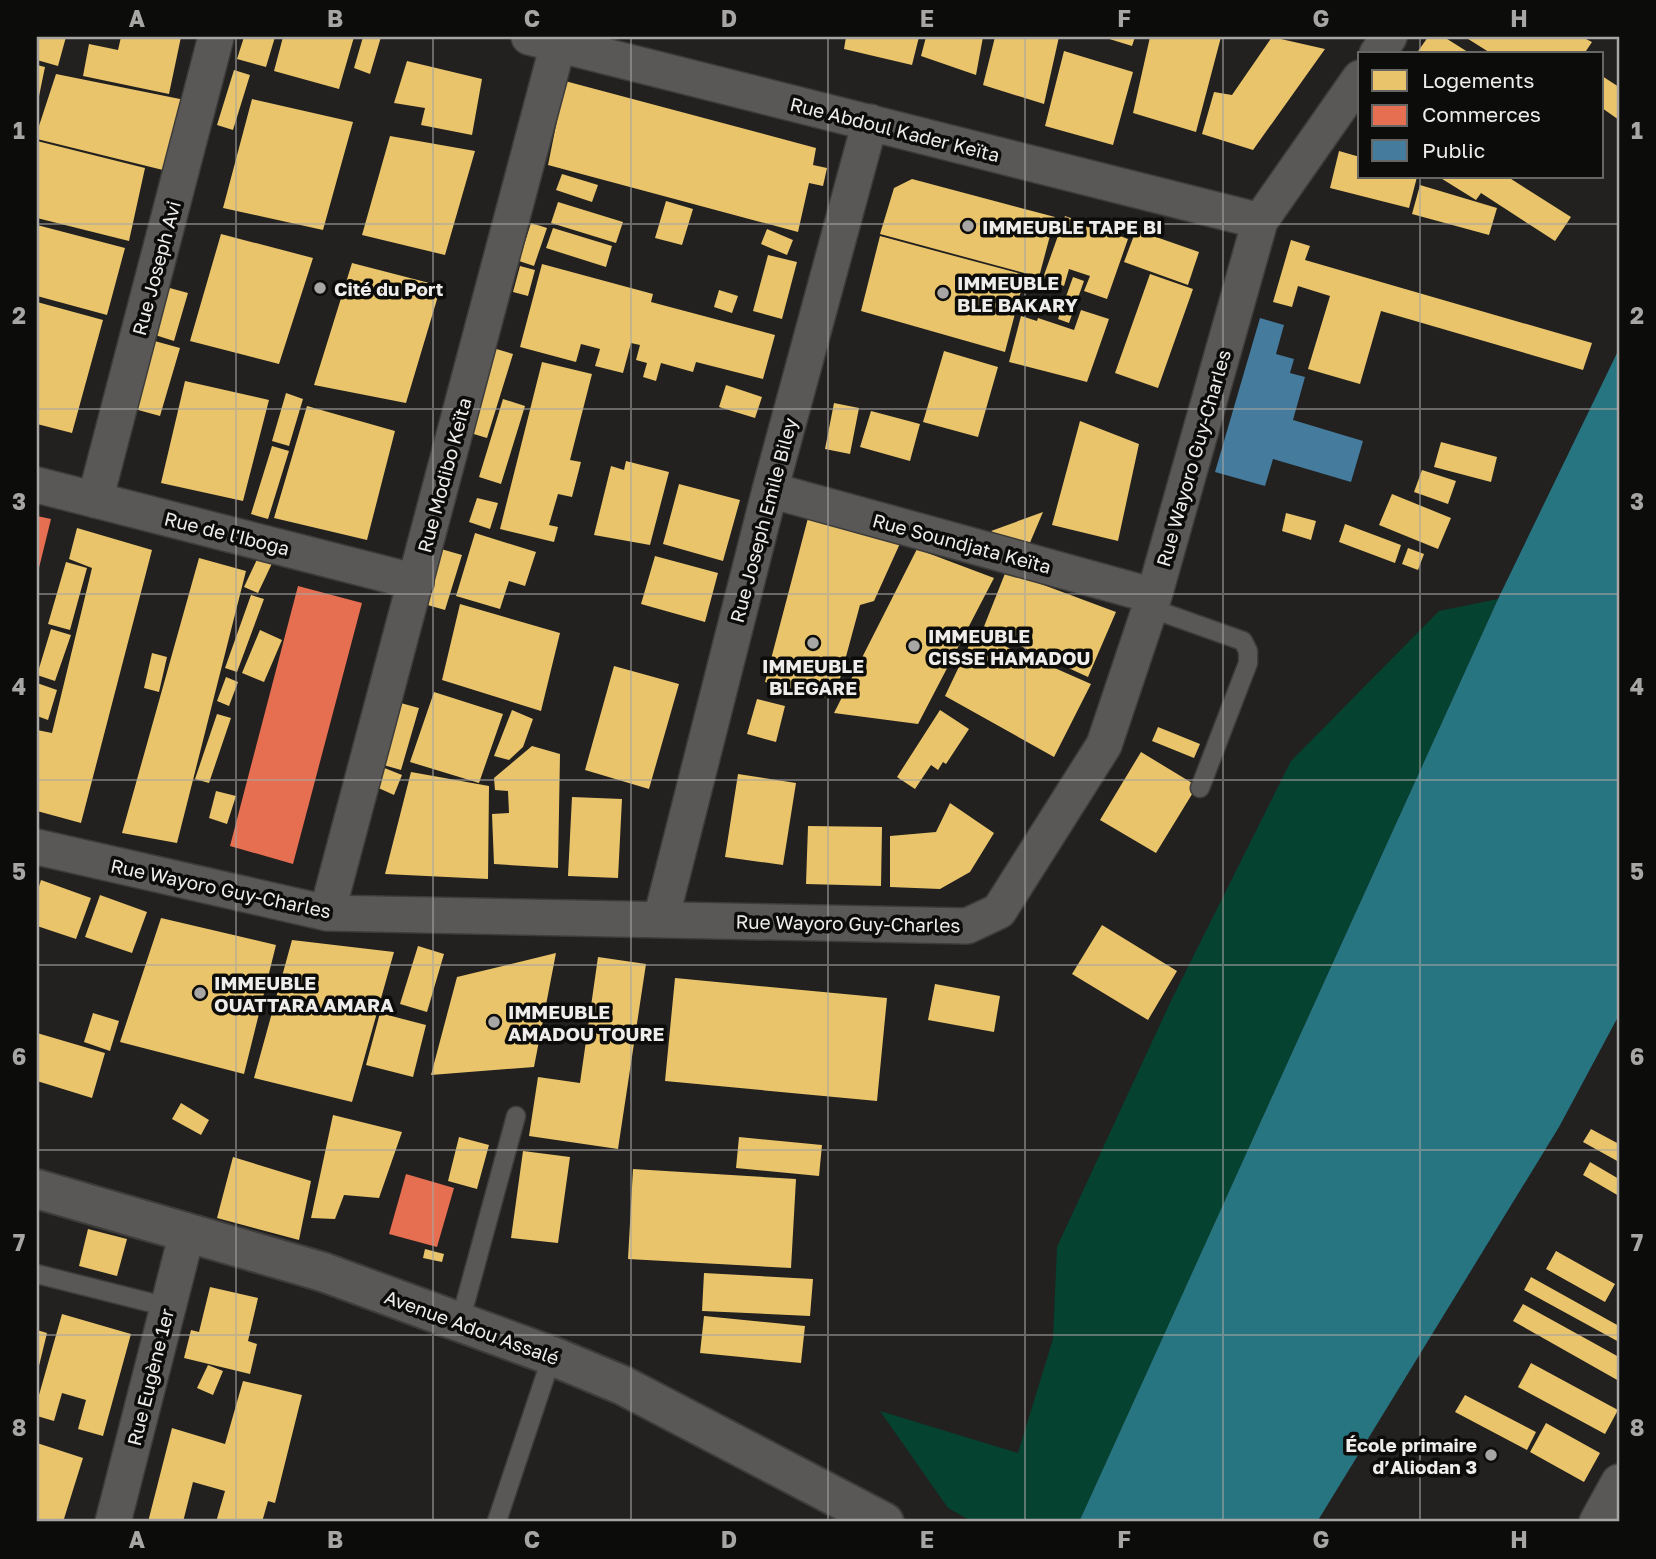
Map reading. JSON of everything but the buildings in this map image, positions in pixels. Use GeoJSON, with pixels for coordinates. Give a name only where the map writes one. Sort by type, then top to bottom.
{"type":"FeatureCollection","features":[{"type":"Feature","properties":{"kind":"street","name":"Rue Joseph Avi"},"geometry":{"type":"LineString","coordinates":[[95,499],[216,37]]}},
{"type":"Feature","properties":{"kind":"street"},"geometry":{"type":"LineString","coordinates":[[1379,52],[1390,37]]}},
{"type":"Feature","properties":{"kind":"street","name":"Rue Abdoul Kader Keïta"},"geometry":{"type":"LineString","coordinates":[[549,39],[1260,221]]}},
{"type":"Feature","properties":{"kind":"street","name":"Rue Modibo Keïta"},"geometry":{"type":"LineString","coordinates":[[327,913],[416,582],[549,39]]}},
{"type":"Feature","properties":{"kind":"street","name":"Rue Wayoro Guy-Charles"},"geometry":{"type":"LineString","coordinates":[[37,847],[327,913],[967,926],[999,911],[1104,745],[1152,602],[1260,221],[1358,81]]}},
{"type":"Feature","properties":{"kind":"street","name":"Rue Joseph Emile Biley"},"geometry":{"type":"LineString","coordinates":[[661,919],[770,490],[870,122]]}},
{"type":"Feature","properties":{"kind":"street","name":"Rue de l'Iboga"},"geometry":{"type":"LineString","coordinates":[[37,485],[416,582]]}},
{"type":"Feature","properties":{"kind":"street","name":"Rue Soundjata Keïta"},"geometry":{"type":"LineString","coordinates":[[770,490],[1152,602]]}},
{"type":"Feature","properties":{"kind":"street","name":"Avenue Adou Assalé"},"geometry":{"type":"LineString","coordinates":[[37,1189],[323,1272],[552,1356],[622,1385],[884,1522]]}},
{"type":"Feature","properties":{"kind":"street","name":"Rue Eugène 1er"},"geometry":{"type":"LineString","coordinates":[[113,1522],[187,1233]]}},
{"type":"Feature","properties":{"kind":"street"},"geometry":{"type":"LineString","coordinates":[[1597,1522],[1619,1482]]}},
{"type":"Feature","properties":{"kind":"lane"},"geometry":{"type":"LineString","coordinates":[[1152,602],[1243,641],[1248,651],[1248,663],[1200,788]]}},
{"type":"Feature","properties":{"kind":"lane"},"geometry":{"type":"LineString","coordinates":[[460,1322],[516,1116]]}},
{"type":"Feature","properties":{"kind":"lane"},"geometry":{"type":"LineString","coordinates":[[37,1274],[168,1307]]}},
{"type":"Feature","properties":{"kind":"lane"},"geometry":{"type":"LineString","coordinates":[[497,1521],[552,1356]]}},
{"type":"Feature","properties":{"kind":"green space"},"geometry":{"type":"Polygon","coordinates":[[[1498,599],[1079,1522],[973,1522],[948,1508],[880,1411],[1018,1453],[1053,1339],[1057,1247],[1170,1003],[1291,761],[1439,611],[1498,599]]]}},
{"type":"Feature","properties":{"kind":"water"},"geometry":{"type":"Polygon","coordinates":[[[1619,349],[1619,1015],[1559,1127],[1317,1522],[1079,1522],[1498,599],[1619,349]]]}},
{"type":"Feature","properties":{"kind":"place","name":"IMMEUBLE TAPE BI"},"geometry":{"type":"Point","coordinates":[968,226]}},
{"type":"Feature","properties":{"kind":"place","name":"Cité du Port"},"geometry":{"type":"Point","coordinates":[320,288]}},
{"type":"Feature","properties":{"kind":"place","name":"IMMEUBLE BLE BAKARY"},"geometry":{"type":"Point","coordinates":[943,293]}},
{"type":"Feature","properties":{"kind":"place","name":"IMMEUBLE BLEGARE"},"geometry":{"type":"Point","coordinates":[813,643]}},
{"type":"Feature","properties":{"kind":"place","name":"IMMEUBLE CISSE HAMADOU"},"geometry":{"type":"Point","coordinates":[914,646]}},
{"type":"Feature","properties":{"kind":"place","name":"IMMEUBLE OUATTARA AMARA"},"geometry":{"type":"Point","coordinates":[200,993]}},
{"type":"Feature","properties":{"kind":"place","name":"IMMEUBLE AMADOU TOURE"},"geometry":{"type":"Point","coordinates":[494,1022]}},
{"type":"Feature","properties":{"kind":"place","name":"École primaire d’Aliodan 3"},"geometry":{"type":"Point","coordinates":[1491,1455]}}]}
